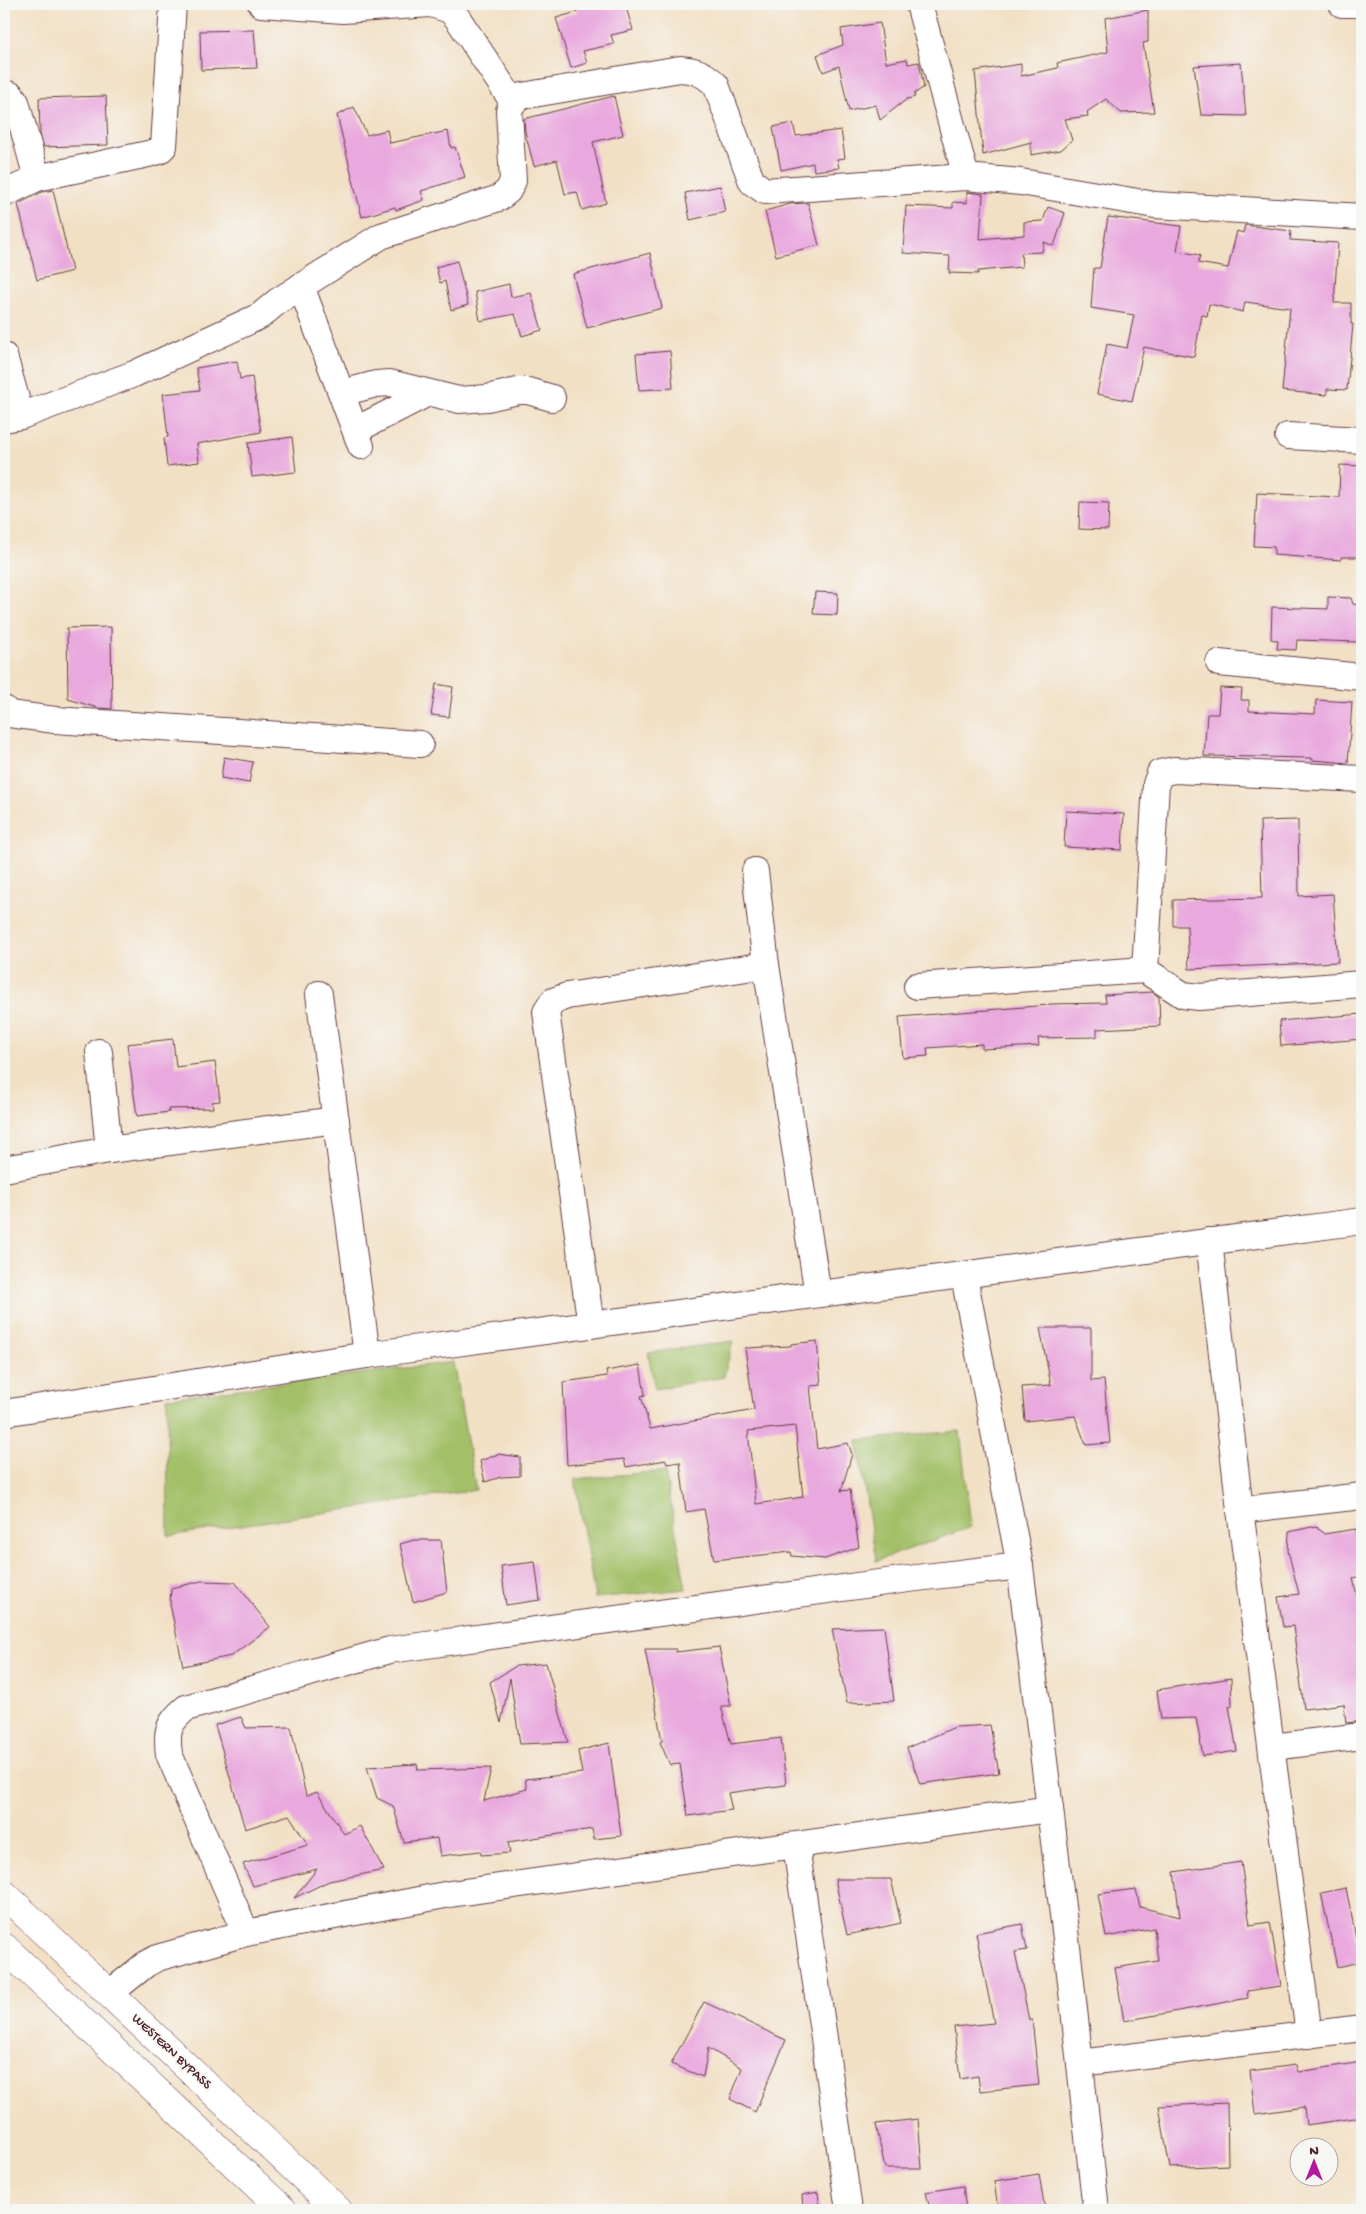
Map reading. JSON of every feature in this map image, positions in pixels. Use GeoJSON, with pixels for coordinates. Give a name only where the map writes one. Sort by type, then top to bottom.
{"type":"FeatureCollection","features":[{"type":"Feature","properties":{"kind":"main road","name":"WESTERN BYPASS"},"geometry":{"type":"LineString","coordinates":[[4,1894],[338,2210]]}},
{"type":"Feature","properties":{"kind":"main road"},"geometry":{"type":"LineString","coordinates":[[4,1947],[283,2210]]}},
{"type":"Feature","properties":{"kind":"street"},"geometry":{"type":"LineString","coordinates":[[4,194],[37,178],[148,154],[159,151],[164,146],[173,4]]}},
{"type":"Feature","properties":{"kind":"street"},"geometry":{"type":"LineString","coordinates":[[261,4],[343,10],[430,4],[450,10],[458,19],[513,102]]}},
{"type":"Feature","properties":{"kind":"street"},"geometry":{"type":"LineString","coordinates":[[919,4],[966,178]]}},
{"type":"Feature","properties":{"kind":"street"},"geometry":{"type":"LineString","coordinates":[[1342,4],[1362,4]]}},
{"type":"Feature","properties":{"kind":"street"},"geometry":{"type":"LineString","coordinates":[[4,356],[13,417],[134,374],[260,316],[302,286],[381,236],[499,198],[508,191],[513,180],[509,111],[513,102],[522,96],[680,69],[694,70],[706,75],[716,85],[752,182],[765,191],[966,178],[1021,182],[1155,205],[1362,217]]}},
{"type":"Feature","properties":{"kind":"street"},"geometry":{"type":"LineString","coordinates":[[4,94],[11,95],[16,102],[37,178]]}},
{"type":"Feature","properties":{"kind":"street"},"geometry":{"type":"LineString","coordinates":[[302,286],[359,438],[428,393]]}},
{"type":"Feature","properties":{"kind":"street"},"geometry":{"type":"LineString","coordinates":[[342,393],[376,384],[390,383],[459,400],[487,398],[518,391],[528,391],[552,398]]}},
{"type":"Feature","properties":{"kind":"street"},"geometry":{"type":"LineString","coordinates":[[1288,436],[1362,440]]}},
{"type":"Feature","properties":{"kind":"street"},"geometry":{"type":"LineString","coordinates":[[1219,663],[1362,677]]}},
{"type":"Feature","properties":{"kind":"street"},"geometry":{"type":"LineString","coordinates":[[4,709],[9,714],[56,720],[420,744]]}},
{"type":"Feature","properties":{"kind":"street"},"geometry":{"type":"LineString","coordinates":[[1145,970],[1156,784],[1160,773],[1174,770],[1362,779]]}},
{"type":"Feature","properties":{"kind":"street"},"geometry":{"type":"LineString","coordinates":[[755,871],[766,965],[818,1294]]}},
{"type":"Feature","properties":{"kind":"street"},"geometry":{"type":"LineString","coordinates":[[592,1326],[546,1012],[553,1001],[567,996],[766,965]]}},
{"type":"Feature","properties":{"kind":"street"},"geometry":{"type":"LineString","coordinates":[[917,986],[1145,970],[1183,995],[1200,997],[1362,984]]}},
{"type":"Feature","properties":{"kind":"street"},"geometry":{"type":"LineString","coordinates":[[318,994],[367,1355]]}},
{"type":"Feature","properties":{"kind":"street"},"geometry":{"type":"LineString","coordinates":[[99,1052],[109,1150]]}},
{"type":"Feature","properties":{"kind":"street"},"geometry":{"type":"LineString","coordinates":[[4,1169],[109,1150],[336,1120]]}},
{"type":"Feature","properties":{"kind":"street"},"geometry":{"type":"LineString","coordinates":[[4,1413],[367,1355],[1362,1221]]}},
{"type":"Feature","properties":{"kind":"street"},"geometry":{"type":"LineString","coordinates":[[1209,1241],[1240,1510],[1309,2035]]}},
{"type":"Feature","properties":{"kind":"street"},"geometry":{"type":"LineString","coordinates":[[964,1276],[1020,1566],[1096,2210]]}},
{"type":"Feature","properties":{"kind":"street"},"geometry":{"type":"LineString","coordinates":[[1240,1510],[1362,1496]]}},
{"type":"Feature","properties":{"kind":"street"},"geometry":{"type":"LineString","coordinates":[[246,1933],[169,1754],[167,1736],[172,1720],[186,1708],[390,1650],[898,1580],[1020,1566]]}},
{"type":"Feature","properties":{"kind":"street"},"geometry":{"type":"LineString","coordinates":[[1272,1747],[1362,1736]]}},
{"type":"Feature","properties":{"kind":"street"},"geometry":{"type":"LineString","coordinates":[[110,1993],[146,1964],[157,1958],[246,1933],[450,1894],[1050,1809]]}},
{"type":"Feature","properties":{"kind":"street"},"geometry":{"type":"LineString","coordinates":[[796,1846],[849,2210]]}},
{"type":"Feature","properties":{"kind":"street"},"geometry":{"type":"LineString","coordinates":[[1080,2064],[1362,2028]]}},
{"type":"Feature","properties":{"kind":"green space"},"geometry":{"type":"Polygon","coordinates":[[[733,1341],[724,1377],[655,1389],[648,1353],[733,1341]]]}},
{"type":"Feature","properties":{"kind":"green space"},"geometry":{"type":"Polygon","coordinates":[[[453,1362],[476,1490],[168,1536],[167,1398],[453,1362]]]}},
{"type":"Feature","properties":{"kind":"green space"},"geometry":{"type":"Polygon","coordinates":[[[960,1431],[971,1527],[876,1561],[857,1440],[960,1431]]]}},
{"type":"Feature","properties":{"kind":"green space"},"geometry":{"type":"Polygon","coordinates":[[[665,1471],[686,1589],[595,1598],[575,1479],[665,1471]]]}},
{"type":"Feature","properties":{"kind":"building"},"geometry":{"type":"Polygon","coordinates":[[[575,4],[625,4],[633,30],[611,35],[614,44],[583,51],[587,63],[571,68],[556,18],[577,12],[575,4]]]}},
{"type":"Feature","properties":{"kind":"building"},"geometry":{"type":"Polygon","coordinates":[[[1148,10],[1148,42],[1143,43],[1154,112],[1121,113],[1106,99],[1087,112],[1088,116],[1065,119],[1072,140],[1061,150],[1031,155],[1031,142],[983,155],[975,71],[1021,64],[1021,76],[1058,68],[1057,63],[1108,52],[1105,18],[1148,10]]]}},
{"type":"Feature","properties":{"kind":"building"},"geometry":{"type":"Polygon","coordinates":[[[880,23],[886,63],[907,59],[908,64],[919,62],[924,87],[914,94],[915,97],[907,99],[880,120],[876,105],[849,111],[839,66],[823,72],[817,55],[843,45],[841,29],[880,23]]]}},
{"type":"Feature","properties":{"kind":"building"},"geometry":{"type":"Polygon","coordinates":[[[254,30],[257,68],[201,70],[200,31],[254,30]]]}},
{"type":"Feature","properties":{"kind":"building"},"geometry":{"type":"Polygon","coordinates":[[[1241,63],[1246,116],[1201,115],[1194,66],[1241,63]]]}},
{"type":"Feature","properties":{"kind":"building"},"geometry":{"type":"Polygon","coordinates":[[[106,96],[108,145],[44,147],[40,134],[39,98],[106,96]]]}},
{"type":"Feature","properties":{"kind":"building"},"geometry":{"type":"Polygon","coordinates":[[[614,96],[623,135],[593,142],[606,203],[582,210],[577,192],[565,194],[557,160],[534,166],[525,132],[524,119],[614,96]]]}},
{"type":"Feature","properties":{"kind":"building"},"geometry":{"type":"Polygon","coordinates":[[[354,107],[367,135],[387,130],[390,143],[448,131],[451,148],[455,147],[465,177],[421,191],[424,200],[396,210],[395,207],[362,217],[337,115],[354,107]]]}},
{"type":"Feature","properties":{"kind":"building"},"geometry":{"type":"Polygon","coordinates":[[[793,123],[796,136],[841,130],[845,158],[837,159],[839,168],[814,171],[813,163],[781,170],[773,127],[793,123]]]}},
{"type":"Feature","properties":{"kind":"building"},"geometry":{"type":"Polygon","coordinates":[[[720,186],[725,212],[690,220],[685,193],[720,186]]]}},
{"type":"Feature","properties":{"kind":"building"},"geometry":{"type":"Polygon","coordinates":[[[53,190],[72,271],[37,280],[18,204],[42,192],[53,190]]]}},
{"type":"Feature","properties":{"kind":"building"},"geometry":{"type":"Polygon","coordinates":[[[967,192],[983,194],[980,239],[1024,235],[1024,222],[1043,221],[1048,207],[1065,213],[1054,246],[1044,242],[1042,252],[1021,253],[1022,267],[978,271],[978,274],[949,273],[950,256],[903,253],[906,206],[953,208],[953,202],[967,203],[967,192]]]}},
{"type":"Feature","properties":{"kind":"building"},"geometry":{"type":"Polygon","coordinates":[[[808,203],[819,245],[776,256],[765,211],[790,204],[808,203]]]}},
{"type":"Feature","properties":{"kind":"building"},"geometry":{"type":"Polygon","coordinates":[[[1108,217],[1181,226],[1177,251],[1200,255],[1198,263],[1228,268],[1237,231],[1243,233],[1245,225],[1291,231],[1290,240],[1338,243],[1334,303],[1351,303],[1351,324],[1353,324],[1347,390],[1327,389],[1327,395],[1282,391],[1290,308],[1245,302],[1243,312],[1209,304],[1207,316],[1202,315],[1194,357],[1144,347],[1132,401],[1097,394],[1107,344],[1127,348],[1134,315],[1091,308],[1094,268],[1100,268],[1108,217]]]}},
{"type":"Feature","properties":{"kind":"building"},"geometry":{"type":"Polygon","coordinates":[[[650,253],[662,308],[587,328],[573,274],[650,253]]]}},
{"type":"Feature","properties":{"kind":"building"},"geometry":{"type":"Polygon","coordinates":[[[457,261],[468,305],[451,310],[445,281],[440,283],[436,267],[457,261]]]}},
{"type":"Feature","properties":{"kind":"building"},"geometry":{"type":"Polygon","coordinates":[[[509,284],[511,297],[531,293],[542,330],[522,336],[515,314],[480,321],[475,292],[509,284]]]}},
{"type":"Feature","properties":{"kind":"building"},"geometry":{"type":"Polygon","coordinates":[[[670,351],[673,388],[639,390],[636,354],[670,351]]]}},
{"type":"Feature","properties":{"kind":"building"},"geometry":{"type":"Polygon","coordinates":[[[237,361],[240,379],[252,377],[261,432],[197,444],[199,462],[167,466],[164,438],[168,437],[163,394],[200,390],[196,368],[237,361]]]}},
{"type":"Feature","properties":{"kind":"building"},"geometry":{"type":"Polygon","coordinates":[[[292,437],[296,472],[252,477],[248,443],[292,437]]]}},
{"type":"Feature","properties":{"kind":"building"},"geometry":{"type":"Polygon","coordinates":[[[1340,465],[1362,466],[1362,557],[1341,557],[1341,560],[1274,555],[1274,547],[1254,546],[1257,493],[1339,497],[1340,465]]]}},
{"type":"Feature","properties":{"kind":"building"},"geometry":{"type":"Polygon","coordinates":[[[1080,502],[1109,503],[1108,530],[1079,529],[1080,502]]]}},
{"type":"Feature","properties":{"kind":"building"},"geometry":{"type":"Polygon","coordinates":[[[815,592],[838,593],[837,615],[813,614],[815,592]]]}},
{"type":"Feature","properties":{"kind":"building"},"geometry":{"type":"Polygon","coordinates":[[[1328,597],[1351,598],[1353,604],[1360,605],[1358,642],[1297,640],[1296,650],[1277,649],[1278,641],[1271,639],[1272,607],[1328,609],[1328,597]]]}},
{"type":"Feature","properties":{"kind":"building"},"geometry":{"type":"Polygon","coordinates":[[[111,627],[112,709],[98,708],[68,699],[67,628],[111,627]]]}},
{"type":"Feature","properties":{"kind":"building"},"geometry":{"type":"Polygon","coordinates":[[[436,684],[453,687],[449,717],[431,715],[436,684]]]}},
{"type":"Feature","properties":{"kind":"building"},"geometry":{"type":"Polygon","coordinates":[[[1220,688],[1242,689],[1241,700],[1249,700],[1249,711],[1315,714],[1316,700],[1352,702],[1348,763],[1312,760],[1312,758],[1204,756],[1207,714],[1218,714],[1220,688]]]}},
{"type":"Feature","properties":{"kind":"building"},"geometry":{"type":"Polygon","coordinates":[[[224,757],[253,762],[249,783],[221,778],[224,757]]]}},
{"type":"Feature","properties":{"kind":"building"},"geometry":{"type":"Polygon","coordinates":[[[1066,811],[1124,814],[1122,850],[1064,847],[1066,811]]]}},
{"type":"Feature","properties":{"kind":"building"},"geometry":{"type":"Polygon","coordinates":[[[1298,820],[1299,896],[1333,894],[1338,962],[1189,969],[1187,926],[1173,926],[1173,900],[1262,898],[1260,821],[1298,820]]]}},
{"type":"Feature","properties":{"kind":"building"},"geometry":{"type":"Polygon","coordinates":[[[1152,992],[1159,997],[1160,1026],[1097,1029],[1097,1037],[1038,1038],[1039,1046],[982,1049],[982,1044],[927,1048],[928,1056],[903,1058],[899,1017],[1049,1004],[1106,1003],[1105,995],[1152,992]]]}},
{"type":"Feature","properties":{"kind":"building"},"geometry":{"type":"Polygon","coordinates":[[[1362,1014],[1362,1039],[1281,1046],[1279,1021],[1362,1014]]]}},
{"type":"Feature","properties":{"kind":"building"},"geometry":{"type":"Polygon","coordinates":[[[173,1039],[176,1067],[215,1062],[220,1101],[212,1102],[213,1108],[168,1109],[169,1112],[137,1116],[127,1044],[173,1039]]]}},
{"type":"Feature","properties":{"kind":"building"},"geometry":{"type":"Polygon","coordinates":[[[1040,1328],[1091,1328],[1091,1381],[1104,1380],[1110,1443],[1086,1445],[1075,1416],[1025,1421],[1022,1387],[1051,1385],[1040,1328]]]}},
{"type":"Feature","properties":{"kind":"building"},"geometry":{"type":"Polygon","coordinates":[[[817,1341],[821,1385],[810,1386],[817,1449],[848,1443],[852,1454],[841,1491],[850,1490],[859,1547],[825,1559],[792,1556],[791,1552],[714,1560],[704,1509],[686,1512],[680,1462],[667,1464],[666,1460],[626,1467],[624,1459],[567,1465],[563,1382],[607,1376],[606,1371],[640,1365],[645,1395],[641,1396],[650,1429],[754,1410],[745,1348],[791,1346],[791,1344],[817,1341]],[[795,1426],[748,1431],[756,1504],[803,1497],[795,1426]]]}},
{"type":"Feature","properties":{"kind":"building"},"geometry":{"type":"Polygon","coordinates":[[[498,1454],[520,1457],[520,1476],[501,1477],[485,1482],[480,1461],[498,1454]]]}},
{"type":"Feature","properties":{"kind":"building"},"geometry":{"type":"Polygon","coordinates":[[[1316,1526],[1324,1534],[1356,1529],[1362,1576],[1353,1578],[1362,1619],[1362,1721],[1346,1723],[1344,1704],[1304,1709],[1293,1626],[1283,1627],[1278,1597],[1299,1594],[1288,1551],[1289,1532],[1316,1526]]]}},
{"type":"Feature","properties":{"kind":"building"},"geometry":{"type":"Polygon","coordinates":[[[414,1540],[441,1540],[447,1592],[413,1602],[400,1544],[414,1540]]]}},
{"type":"Feature","properties":{"kind":"building"},"geometry":{"type":"Polygon","coordinates":[[[535,1562],[540,1600],[506,1605],[501,1566],[535,1562]]]}},
{"type":"Feature","properties":{"kind":"building"},"geometry":{"type":"Polygon","coordinates":[[[202,1581],[235,1582],[270,1627],[231,1656],[183,1666],[170,1604],[171,1588],[202,1581]]]}},
{"type":"Feature","properties":{"kind":"building"},"geometry":{"type":"Polygon","coordinates":[[[884,1627],[894,1701],[847,1703],[832,1629],[884,1627]]]}},
{"type":"Feature","properties":{"kind":"building"},"geometry":{"type":"Polygon","coordinates":[[[719,1647],[731,1706],[721,1706],[731,1744],[781,1738],[786,1785],[728,1793],[732,1810],[688,1816],[680,1764],[670,1765],[660,1742],[662,1741],[645,1649],[676,1649],[676,1652],[719,1647]]]}},
{"type":"Feature","properties":{"kind":"building"},"geometry":{"type":"Polygon","coordinates":[[[546,1663],[568,1742],[520,1744],[510,1678],[501,1723],[490,1682],[516,1666],[546,1663]]]}},
{"type":"Feature","properties":{"kind":"building"},"geometry":{"type":"Polygon","coordinates":[[[1231,1678],[1232,1706],[1229,1706],[1237,1751],[1203,1756],[1196,1718],[1161,1719],[1157,1690],[1231,1678]]]}},
{"type":"Feature","properties":{"kind":"building"},"geometry":{"type":"Polygon","coordinates":[[[241,1717],[246,1728],[291,1727],[306,1796],[317,1792],[344,1834],[360,1826],[384,1870],[329,1881],[294,1898],[317,1869],[253,1886],[243,1864],[308,1845],[289,1815],[245,1829],[215,1725],[241,1717]]]}},
{"type":"Feature","properties":{"kind":"building"},"geometry":{"type":"Polygon","coordinates":[[[990,1725],[999,1773],[920,1784],[907,1748],[955,1727],[990,1725]]]}},
{"type":"Feature","properties":{"kind":"building"},"geometry":{"type":"Polygon","coordinates":[[[609,1743],[621,1836],[594,1839],[592,1829],[508,1842],[510,1853],[481,1855],[480,1851],[440,1856],[437,1838],[404,1842],[393,1806],[377,1798],[367,1767],[417,1764],[418,1770],[491,1768],[484,1801],[527,1789],[525,1779],[582,1773],[578,1751],[609,1743]]]}},
{"type":"Feature","properties":{"kind":"building"},"geometry":{"type":"Polygon","coordinates":[[[1241,1862],[1250,1925],[1270,1922],[1281,1986],[1247,1991],[1248,1998],[1124,2021],[1115,1968],[1158,1961],[1154,1928],[1106,1937],[1098,1894],[1136,1889],[1140,1907],[1180,1917],[1174,1872],[1241,1862]]]}},
{"type":"Feature","properties":{"kind":"building"},"geometry":{"type":"Polygon","coordinates":[[[835,1879],[891,1879],[901,1923],[847,1935],[835,1879]]]}},
{"type":"Feature","properties":{"kind":"building"},"geometry":{"type":"Polygon","coordinates":[[[1346,1888],[1361,1962],[1337,1967],[1321,1893],[1346,1888]]]}},
{"type":"Feature","properties":{"kind":"building"},"geometry":{"type":"Polygon","coordinates":[[[1022,1924],[1027,1950],[1015,1952],[1029,2020],[1032,2019],[1039,2085],[980,2091],[978,2076],[960,2079],[954,2027],[994,2023],[976,1933],[1022,1924]]]}},
{"type":"Feature","properties":{"kind":"building"},"geometry":{"type":"Polygon","coordinates":[[[704,2002],[786,2040],[755,2112],[730,2099],[742,2068],[708,2048],[703,2077],[671,2064],[704,2002]]]}},
{"type":"Feature","properties":{"kind":"building"},"geometry":{"type":"Polygon","coordinates":[[[1362,2062],[1362,2117],[1306,2125],[1304,2107],[1255,2114],[1250,2071],[1296,2065],[1298,2072],[1362,2062]]]}},
{"type":"Feature","properties":{"kind":"building"},"geometry":{"type":"Polygon","coordinates":[[[1227,2103],[1228,2165],[1170,2168],[1159,2106],[1227,2103]]]}},
{"type":"Feature","properties":{"kind":"building"},"geometry":{"type":"Polygon","coordinates":[[[918,2119],[922,2168],[885,2168],[876,2124],[918,2119]]]}},
{"type":"Feature","properties":{"kind":"building"},"geometry":{"type":"Polygon","coordinates":[[[1039,2174],[1045,2210],[998,2210],[994,2181],[1039,2174]]]}},
{"type":"Feature","properties":{"kind":"building"},"geometry":{"type":"Polygon","coordinates":[[[963,2186],[966,2210],[930,2210],[926,2192],[963,2186]]]}},
{"type":"Feature","properties":{"kind":"building"},"geometry":{"type":"Polygon","coordinates":[[[818,2192],[820,2210],[803,2210],[802,2195],[818,2192]]]}}]}
